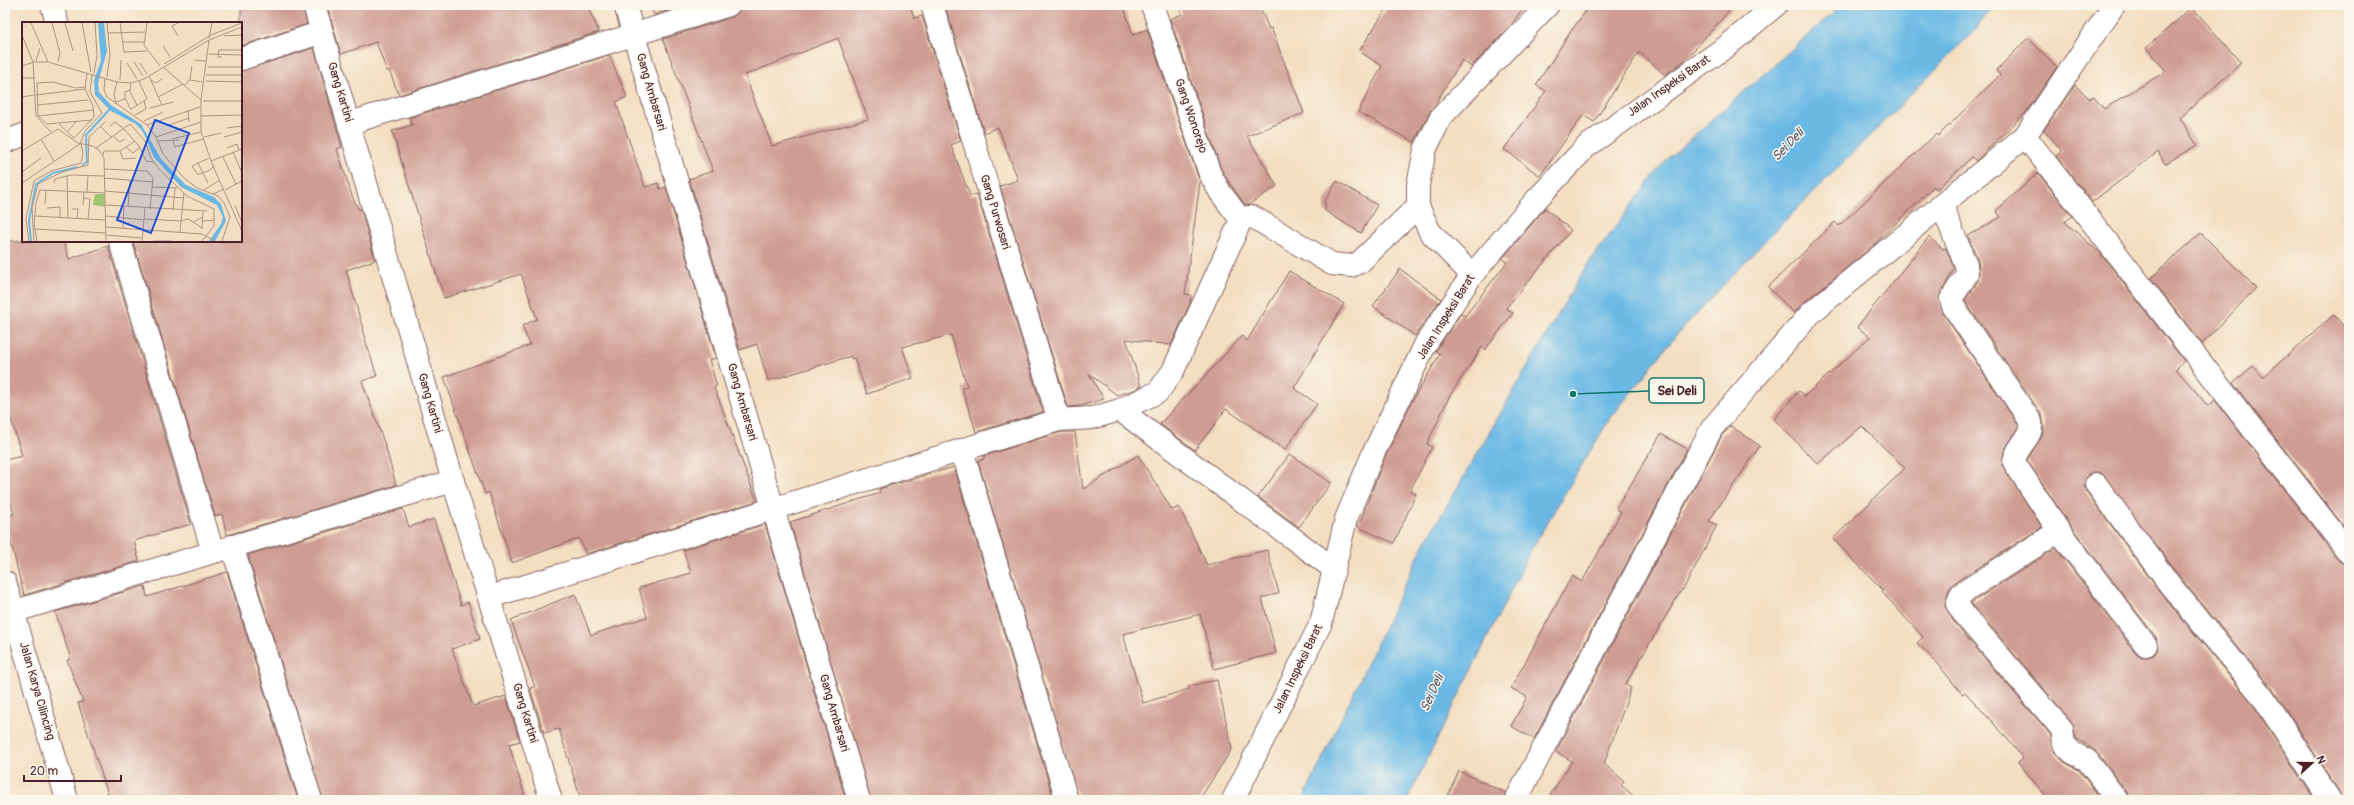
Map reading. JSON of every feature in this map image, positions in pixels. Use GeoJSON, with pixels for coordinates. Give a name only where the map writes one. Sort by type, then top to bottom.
{"type":"FeatureCollection","features":[{"type":"Feature","properties":{"kind":"street"},"geometry":{"type":"LineString","coordinates":[[52,5],[57,22]]}},
{"type":"Feature","properties":{"kind":"street","name":"Gang Kartini"},"geometry":{"type":"LineString","coordinates":[[314,5],[350,123],[453,481],[490,597],[551,800]]}},
{"type":"Feature","properties":{"kind":"street","name":"Gang Ambarsari"},"geometry":{"type":"LineString","coordinates":[[625,5],[859,800]]}},
{"type":"Feature","properties":{"kind":"street"},"geometry":{"type":"LineString","coordinates":[[350,123],[728,5]]}},
{"type":"Feature","properties":{"kind":"street","name":"Gang Purwosari"},"geometry":{"type":"LineString","coordinates":[[932,5],[1059,420]]}},
{"type":"Feature","properties":{"kind":"street","name":"Gang Wonorejo"},"geometry":{"type":"LineString","coordinates":[[1152,5],[1210,174],[1220,192],[1241,220]]}},
{"type":"Feature","properties":{"kind":"street"},"geometry":{"type":"LineString","coordinates":[[1472,275],[1430,232],[1418,206],[1418,185],[1425,150],[1441,117],[1548,5]]}},
{"type":"Feature","properties":{"kind":"street","name":"Jalan Inspeksi Barat"},"geometry":{"type":"LineString","coordinates":[[1233,800],[1321,623],[1346,519],[1373,454],[1426,343],[1472,275],[1536,200],[1586,147],[1727,46],[1776,5]]}},
{"type":"Feature","properties":{"kind":"street"},"geometry":{"type":"LineString","coordinates":[[1516,800],[1712,428],[1811,314],[2025,136],[2114,5]]}},
{"type":"Feature","properties":{"kind":"street"},"geometry":{"type":"LineString","coordinates":[[242,59],[322,32]]}},
{"type":"Feature","properties":{"kind":"street"},"geometry":{"type":"LineString","coordinates":[[5,142],[22,135]]}},
{"type":"Feature","properties":{"kind":"street"},"geometry":{"type":"LineString","coordinates":[[2025,136],[2349,553]]}},
{"type":"Feature","properties":{"kind":"street"},"geometry":{"type":"LineString","coordinates":[[490,597],[1059,420],[1092,418],[1120,410],[1154,394],[1173,371],[1241,220],[1248,217],[1253,217],[1332,264],[1351,266],[1360,262],[1418,206]]}},
{"type":"Feature","properties":{"kind":"street"},"geometry":{"type":"LineString","coordinates":[[1942,206],[1966,265],[1967,274],[1951,298],[1953,306],[2031,422],[2032,430],[2014,456],[2014,462],[2059,531],[2146,645]]}},
{"type":"Feature","properties":{"kind":"street"},"geometry":{"type":"LineString","coordinates":[[120,242],[222,549],[311,800]]}},
{"type":"Feature","properties":{"kind":"street"},"geometry":{"type":"LineString","coordinates":[[1120,410],[1334,569]]}},
{"type":"Feature","properties":{"kind":"street"},"geometry":{"type":"LineString","coordinates":[[962,450],[1067,800]]}},
{"type":"Feature","properties":{"kind":"street"},"geometry":{"type":"LineString","coordinates":[[10,613],[453,481]]}},
{"type":"Feature","properties":{"kind":"street"},"geometry":{"type":"LineString","coordinates":[[2096,484],[2170,586],[2262,696],[2330,800]]}},
{"type":"Feature","properties":{"kind":"street"},"geometry":{"type":"LineString","coordinates":[[2059,531],[1961,594],[1957,604],[1965,616],[2062,729],[2064,744],[2073,753],[2087,760],[2117,800]]}},
{"type":"Feature","properties":{"kind":"street","name":"Jalan Karya Cilincing"},"geometry":{"type":"LineString","coordinates":[[5,582],[10,613],[67,800]]}},
{"type":"Feature","properties":{"kind":"water"},"geometry":{"type":"Polygon","coordinates":[[[1842,5],[1994,5],[1975,30],[1760,246],[1679,332],[1609,420],[1532,548],[1407,800],[1303,800],[1421,550],[1585,268],[1663,163],[1842,5]]]}},
{"type":"Feature","properties":{"kind":"building"},"geometry":{"type":"Polygon","coordinates":[[[241,5],[302,5],[307,24],[242,46],[241,5]]]}},
{"type":"Feature","properties":{"kind":"building"},"geometry":{"type":"Polygon","coordinates":[[[327,5],[587,5],[599,32],[399,95],[389,70],[387,72],[376,42],[341,54],[327,5]]]}},
{"type":"Feature","properties":{"kind":"building"},"geometry":{"type":"Polygon","coordinates":[[[650,5],[687,5],[654,15],[650,5]]]}},
{"type":"Feature","properties":{"kind":"building"},"geometry":{"type":"Polygon","coordinates":[[[741,5],[910,5],[914,18],[922,16],[961,141],[951,145],[970,196],[977,194],[1043,412],[976,432],[962,388],[967,386],[951,335],[902,347],[913,378],[867,394],[854,358],[851,359],[851,356],[768,381],[757,344],[740,350],[689,179],[713,171],[663,39],[733,17],[738,13],[741,5]],[[838,38],[745,75],[772,146],[868,119],[838,38]]]}},
{"type":"Feature","properties":{"kind":"building"},"geometry":{"type":"Polygon","coordinates":[[[962,5],[1123,5],[1133,35],[1147,29],[1200,182],[1185,294],[1191,295],[1190,304],[1171,345],[1126,339],[1141,386],[1134,390],[1117,395],[1088,373],[1104,399],[1081,406],[1068,407],[1000,186],[1018,180],[998,127],[984,133],[946,9],[962,5]]]}},
{"type":"Feature","properties":{"kind":"building"},"geometry":{"type":"Polygon","coordinates":[[[1178,5],[1259,5],[1269,29],[1271,28],[1304,113],[1247,136],[1277,186],[1248,205],[1245,205],[1221,169],[1170,19],[1182,14],[1178,5]]]}},
{"type":"Feature","properties":{"kind":"building"},"geometry":{"type":"Polygon","coordinates":[[[1389,5],[1525,5],[1510,27],[1471,67],[1462,60],[1430,112],[1414,142],[1358,112],[1382,66],[1359,51],[1389,5]]]}},
{"type":"Feature","properties":{"kind":"building"},"geometry":{"type":"Polygon","coordinates":[[[1590,5],[1734,5],[1685,60],[1665,75],[1639,52],[1594,122],[1583,115],[1540,176],[1504,149],[1546,91],[1536,85],[1590,5]]]}},
{"type":"Feature","properties":{"kind":"building"},"geometry":{"type":"Polygon","coordinates":[[[2192,7],[2241,63],[2180,118],[2197,145],[2165,164],[2158,152],[2092,202],[2056,156],[2062,151],[2044,130],[2075,85],[2090,99],[2093,96],[2104,109],[2166,71],[2146,48],[2192,7]]]}},
{"type":"Feature","properties":{"kind":"building"},"geometry":{"type":"Polygon","coordinates":[[[2028,38],[2057,67],[2027,111],[1976,161],[1972,157],[1937,189],[1934,186],[1872,247],[1803,303],[1794,313],[1768,287],[1835,222],[1839,226],[1936,134],[1938,136],[2000,75],[1996,71],[2028,38]]]}},
{"type":"Feature","properties":{"kind":"building"},"geometry":{"type":"Polygon","coordinates":[[[314,48],[342,147],[337,149],[352,196],[359,210],[361,209],[375,260],[346,270],[363,329],[362,330],[377,376],[362,381],[386,448],[396,485],[227,535],[222,514],[215,516],[133,242],[242,242],[242,71],[314,48]]]}},
{"type":"Feature","properties":{"kind":"building"},"geometry":{"type":"Polygon","coordinates":[[[609,55],[627,97],[616,102],[645,187],[658,183],[660,189],[666,187],[716,358],[709,360],[717,386],[714,387],[757,501],[586,554],[579,538],[512,563],[489,492],[485,494],[444,377],[530,345],[522,326],[537,319],[521,274],[444,298],[392,131],[412,125],[409,118],[609,55]]]}},
{"type":"Feature","properties":{"kind":"building"},"geometry":{"type":"Polygon","coordinates":[[[2038,173],[2072,216],[2065,222],[2100,253],[2184,361],[2176,369],[2208,406],[2215,400],[2339,561],[2349,565],[2349,800],[2342,800],[2340,793],[2272,688],[2180,577],[2101,473],[2095,472],[2088,474],[2084,485],[2086,491],[2160,592],[2252,703],[2315,800],[2129,800],[2127,792],[2097,752],[2076,738],[2071,721],[1971,603],[2056,548],[2136,653],[2142,657],[2148,657],[2154,655],[2158,649],[2156,637],[2069,524],[2027,460],[2042,436],[2044,427],[2042,415],[1965,301],[1978,281],[1979,273],[1978,260],[1968,236],[2001,217],[1996,211],[2038,173]]]}},
{"type":"Feature","properties":{"kind":"building"},"geometry":{"type":"Polygon","coordinates":[[[1337,181],[1377,205],[1361,233],[1325,211],[1325,201],[1337,181]]]}},
{"type":"Feature","properties":{"kind":"building"},"geometry":{"type":"Polygon","coordinates":[[[1545,208],[1571,230],[1506,308],[1513,313],[1485,350],[1482,347],[1449,397],[1427,444],[1432,447],[1410,491],[1416,494],[1394,543],[1358,527],[1384,459],[1411,403],[1440,354],[1436,351],[1437,349],[1461,313],[1465,316],[1507,262],[1502,259],[1545,208]]]}},
{"type":"Feature","properties":{"kind":"building"},"geometry":{"type":"Polygon","coordinates":[[[2201,233],[2256,288],[2202,344],[2151,278],[2201,233]]]}},
{"type":"Feature","properties":{"kind":"building"},"geometry":{"type":"Polygon","coordinates":[[[1929,237],[1943,249],[1946,248],[1954,268],[1939,297],[1943,313],[2019,426],[2004,451],[2002,465],[2042,527],[1954,583],[1949,589],[1945,606],[1955,624],[2050,734],[2055,753],[2064,762],[2079,770],[2101,800],[2049,800],[2018,762],[2023,758],[2005,736],[1965,692],[1962,694],[1938,664],[1917,643],[1923,637],[1882,592],[1883,590],[1833,539],[1905,468],[1862,426],[1818,464],[1774,419],[1799,391],[1805,396],[1870,337],[1857,327],[1929,237]]]}},
{"type":"Feature","properties":{"kind":"building"},"geometry":{"type":"Polygon","coordinates":[[[5,241],[63,242],[69,259],[108,246],[191,524],[134,541],[139,561],[24,595],[5,519],[5,516],[14,514],[5,480],[5,460],[22,456],[5,399],[5,241]]]}},
{"type":"Feature","properties":{"kind":"building"},"geometry":{"type":"Polygon","coordinates":[[[1400,269],[1441,299],[1415,336],[1373,306],[1400,269]]]}},
{"type":"Feature","properties":{"kind":"building"},"geometry":{"type":"Polygon","coordinates":[[[1289,271],[1344,304],[1294,388],[1317,404],[1285,450],[1226,409],[1195,450],[1160,424],[1242,336],[1247,341],[1289,271]]]}},
{"type":"Feature","properties":{"kind":"building"},"geometry":{"type":"Polygon","coordinates":[[[2334,315],[2349,333],[2349,533],[2233,383],[2253,366],[2263,377],[2334,315]]]}},
{"type":"Feature","properties":{"kind":"building"},"geometry":{"type":"Polygon","coordinates":[[[1731,426],[1760,446],[1709,521],[1717,525],[1683,590],[1682,589],[1625,685],[1631,688],[1604,764],[1624,781],[1621,785],[1638,800],[1547,800],[1572,761],[1556,752],[1722,435],[1731,426]]]}},
{"type":"Feature","properties":{"kind":"building"},"geometry":{"type":"Polygon","coordinates":[[[1061,432],[1075,432],[1083,489],[1138,455],[1172,510],[1179,507],[1207,565],[1267,550],[1279,593],[1262,598],[1276,653],[1214,669],[1200,614],[1123,634],[1143,703],[1189,689],[1189,686],[1217,680],[1232,749],[1199,800],[1079,800],[978,461],[984,459],[984,456],[1061,432]]]}},
{"type":"Feature","properties":{"kind":"building"},"geometry":{"type":"Polygon","coordinates":[[[1661,434],[1687,449],[1534,739],[1511,726],[1527,697],[1511,688],[1572,576],[1582,582],[1621,512],[1616,509],[1661,434]]]}},
{"type":"Feature","properties":{"kind":"building"},"geometry":{"type":"Polygon","coordinates":[[[1290,454],[1331,483],[1299,527],[1258,497],[1290,454]]]}},
{"type":"Feature","properties":{"kind":"building"},"geometry":{"type":"Polygon","coordinates":[[[954,467],[1054,800],[871,800],[790,522],[880,493],[879,489],[954,467]]]}},
{"type":"Feature","properties":{"kind":"building"},"geometry":{"type":"Polygon","coordinates":[[[403,509],[409,527],[434,519],[461,605],[468,602],[480,639],[452,649],[473,706],[506,696],[520,741],[509,744],[526,800],[323,800],[248,555],[403,509]]]}},
{"type":"Feature","properties":{"kind":"building"},"geometry":{"type":"Polygon","coordinates":[[[765,524],[846,800],[581,800],[559,729],[544,733],[530,688],[535,687],[511,620],[575,594],[591,635],[647,617],[639,588],[691,573],[683,550],[765,524]]]}},
{"type":"Feature","properties":{"kind":"building"},"geometry":{"type":"Polygon","coordinates":[[[227,572],[298,800],[110,800],[78,703],[83,702],[67,660],[71,659],[55,612],[145,586],[147,597],[227,572]]]}},
{"type":"Feature","properties":{"kind":"building"},"geometry":{"type":"Polygon","coordinates":[[[1459,771],[1506,793],[1504,800],[1446,800],[1459,771]]]}},
{"type":"Feature","properties":{"kind":"place","name":"Sei Deli"},"geometry":{"type":"Point","coordinates":[1573,394]}}]}
